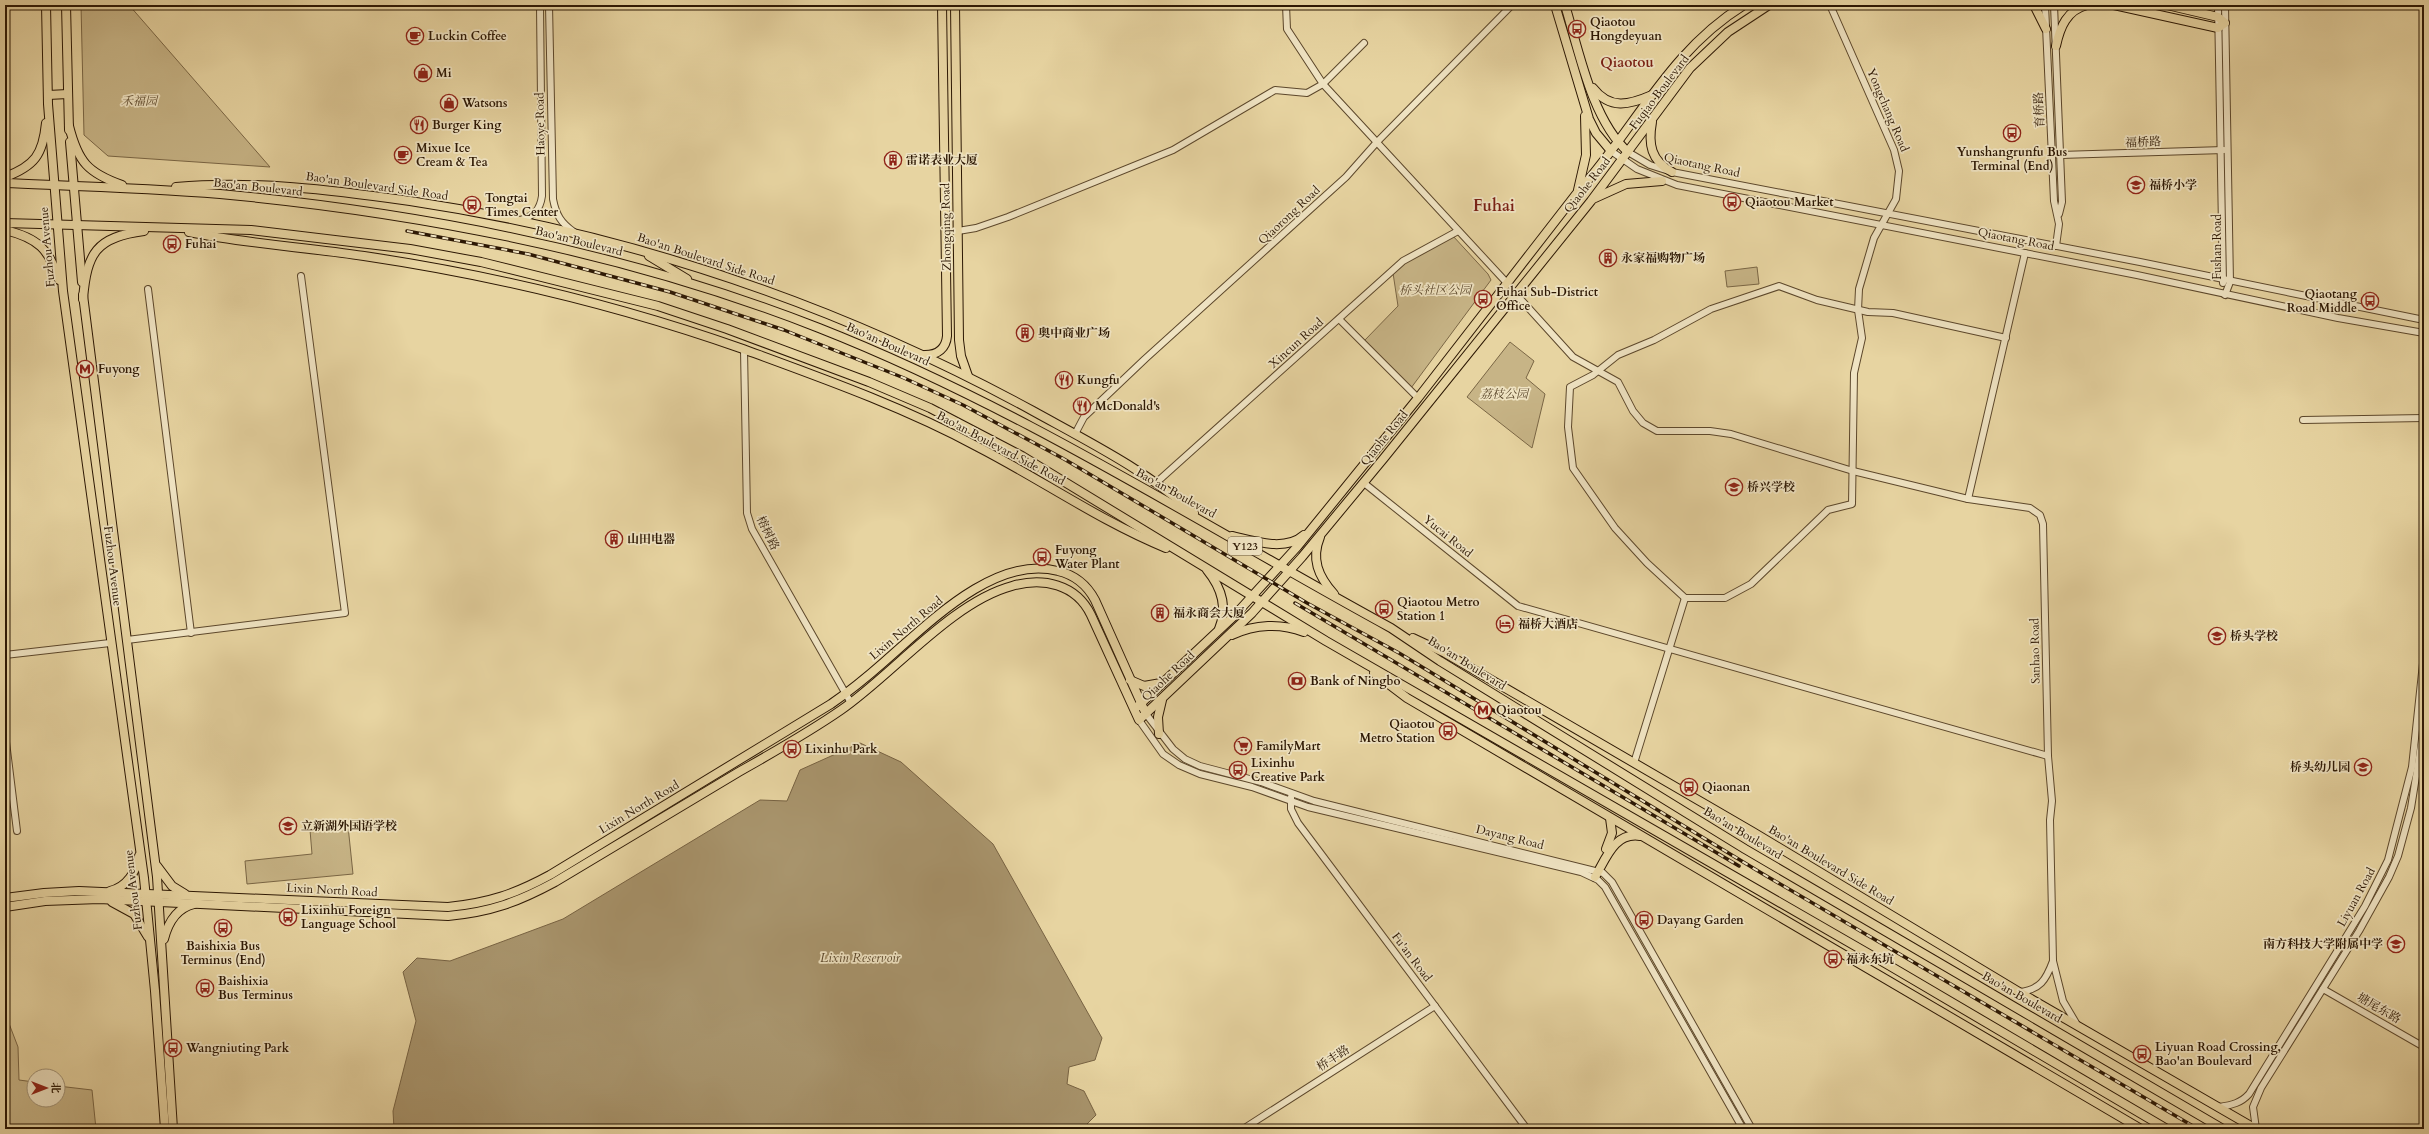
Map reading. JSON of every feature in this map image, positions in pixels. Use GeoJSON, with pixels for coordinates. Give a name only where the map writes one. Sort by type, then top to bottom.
{"type":"FeatureCollection","features":[{"type":"Feature","properties":{"kind":"main road","name":"Fuzhou Avenue"},"geometry":{"type":"LineString","coordinates":[[46,5],[48,104],[63,291],[80,401],[110,643],[144,878],[165,1129]]}},
{"type":"Feature","properties":{"kind":"main road","name":"Fuzhou Avenue"},"geometry":{"type":"LineString","coordinates":[[66,5],[69,126],[83,299],[159,898],[173,1129]]}},
{"type":"Feature","properties":{"kind":"main road","name":"Zhongqing Road"},"geometry":{"type":"LineString","coordinates":[[925,355],[940,351],[946,341],[942,5]]}},
{"type":"Feature","properties":{"kind":"main road","name":"Zhongqing Road"},"geometry":{"type":"LineString","coordinates":[[955,5],[959,348],[968,376]]}},
{"type":"Feature","properties":{"kind":"main road","name":"Qiaohe Road"},"geometry":{"type":"LineString","coordinates":[[1555,5],[1583,102],[1596,133],[1611,151]]}},
{"type":"Feature","properties":{"kind":"main road"},"geometry":{"type":"LineString","coordinates":[[1565,5],[1589,83],[1604,123],[1618,142]]}},
{"type":"Feature","properties":{"kind":"main road","name":"Fuqiao Boulevard"},"geometry":{"type":"LineString","coordinates":[[1618,142],[1669,72],[1694,43],[1744,5]]}},
{"type":"Feature","properties":{"kind":"main road","name":"Fuqiao Boulevard"},"geometry":{"type":"LineString","coordinates":[[1628,152],[1680,82],[1714,44],[1744,20],[1768,5]]}},
{"type":"Feature","properties":{"kind":"main road"},"geometry":{"type":"LineString","coordinates":[[2034,5],[2046,29]]}},
{"type":"Feature","properties":{"kind":"main road"},"geometry":{"type":"LineString","coordinates":[[2056,46],[2063,23],[2074,10],[2087,5]]}},
{"type":"Feature","properties":{"kind":"main road"},"geometry":{"type":"LineString","coordinates":[[2114,5],[2222,26]]}},
{"type":"Feature","properties":{"kind":"main road"},"geometry":{"type":"LineString","coordinates":[[2167,5],[2218,16],[2222,26]]}},
{"type":"Feature","properties":{"kind":"main road"},"geometry":{"type":"LineString","coordinates":[[1669,72],[1680,82]]}},
{"type":"Feature","properties":{"kind":"main road"},"geometry":{"type":"LineString","coordinates":[[1589,83],[1603,99],[1616,104],[1629,104],[1652,95]]}},
{"type":"Feature","properties":{"kind":"main road"},"geometry":{"type":"LineString","coordinates":[[48,95],[68,94]]}},
{"type":"Feature","properties":{"kind":"main road"},"geometry":{"type":"LineString","coordinates":[[1577,193],[1586,155],[1583,102]]}},
{"type":"Feature","properties":{"kind":"main road"},"geometry":{"type":"LineString","coordinates":[[5,177],[26,168],[36,158],[44,141],[48,104]]}},
{"type":"Feature","properties":{"kind":"main road"},"geometry":{"type":"LineString","coordinates":[[1653,120],[1650,139],[1652,152],[1660,164],[1672,172]]}},
{"type":"Feature","properties":{"kind":"main road"},"geometry":{"type":"LineString","coordinates":[[69,126],[77,152],[89,169],[112,182],[140,189]]}},
{"type":"Feature","properties":{"kind":"main road","name":"Qiaohe Road"},"geometry":{"type":"LineString","coordinates":[[1133,711],[1254,596],[1280,566],[1418,398],[1506,282],[1618,142]]}},
{"type":"Feature","properties":{"kind":"main road","name":"Qiaotang Road"},"geometry":{"type":"LineString","coordinates":[[1618,142],[1628,152]]}},
{"type":"Feature","properties":{"kind":"main road","name":"Qiaohe Road"},"geometry":{"type":"LineString","coordinates":[[1139,720],[1263,602],[1364,483],[1515,293],[1591,201],[1628,152]]}},
{"type":"Feature","properties":{"kind":"main road"},"geometry":{"type":"LineString","coordinates":[[1591,201],[1626,184],[1662,180]]}},
{"type":"Feature","properties":{"kind":"main road","name":"Bao'an Boulevard"},"geometry":{"type":"LineString","coordinates":[[5,183],[220,194],[466,227],[565,249],[696,284],[823,329],[982,400],[1211,526],[1391,628],[1440,661],[1746,849],[2224,1129]]}},
{"type":"Feature","properties":{"kind":"main road","name":"Bao'an Boulevard Side Road"},"geometry":{"type":"LineString","coordinates":[[140,189],[228,183],[298,188],[381,197],[520,220],[575,233],[640,250],[768,290],[925,355],[968,376],[1075,434],[1157,482],[1211,526]]}},
{"type":"Feature","properties":{"kind":"main road"},"geometry":{"type":"LineString","coordinates":[[1555,221],[1567,231]]}},
{"type":"Feature","properties":{"kind":"main road"},"geometry":{"type":"LineString","coordinates":[[5,223],[251,230],[410,249],[481,262],[658,306],[818,362],[930,408],[1022,456],[1326,641],[1890,966],[2167,1129]]}},
{"type":"Feature","properties":{"kind":"main road"},"geometry":{"type":"LineString","coordinates":[[83,299],[90,258],[100,245],[120,235],[166,228]]}},
{"type":"Feature","properties":{"kind":"main road","name":"Bao'an Boulevard Side Road"},"geometry":{"type":"LineString","coordinates":[[166,228],[230,240],[363,256],[462,273],[600,306],[700,334],[906,412],[1004,460],[1121,528],[1189,557]]}},
{"type":"Feature","properties":{"kind":"main road"},"geometry":{"type":"LineString","coordinates":[[5,230],[31,238],[45,250],[54,266],[63,291]]}},
{"type":"Feature","properties":{"kind":"main road"},"geometry":{"type":"LineString","coordinates":[[640,250],[696,284]]}},
{"type":"Feature","properties":{"kind":"main road"},"geometry":{"type":"LineString","coordinates":[[946,286],[958,286]]}},
{"type":"Feature","properties":{"kind":"main road"},"geometry":{"type":"LineString","coordinates":[[1223,534],[1270,544],[1286,543],[1301,538],[1313,526]]}},
{"type":"Feature","properties":{"kind":"main road"},"geometry":{"type":"LineString","coordinates":[[1323,530],[1316,552],[1316,566],[1324,581],[1338,599]]}},
{"type":"Feature","properties":{"kind":"main road"},"geometry":{"type":"LineString","coordinates":[[1204,566],[1212,576],[1222,597],[1224,613],[1218,631]]}},
{"type":"Feature","properties":{"kind":"main road","name":"Lixin North Road"},"geometry":{"type":"LineString","coordinates":[[5,898],[62,891],[105,896],[146,898],[192,896],[441,907],[493,901],[521,891],[550,875],[845,694],[936,617],[962,598],[997,578],[1029,568],[1048,569],[1065,573],[1087,587],[1095,600],[1140,704],[1146,714]]}},
{"type":"Feature","properties":{"kind":"main road","name":"Lixin North Road"},"geometry":{"type":"LineString","coordinates":[[159,898],[199,903],[441,916],[496,909],[524,899],[555,882],[851,703],[939,628],[968,608],[1001,590],[1033,582],[1052,583],[1064,587],[1074,593],[1086,605],[1133,711],[1139,720]]}},
{"type":"Feature","properties":{"kind":"main road"},"geometry":{"type":"LineString","coordinates":[[1225,639],[1248,629],[1274,626],[1296,629],[1326,641]]}},
{"type":"Feature","properties":{"kind":"main road","name":"Bao'an Boulevard Side Road"},"geometry":{"type":"LineString","coordinates":[[1391,628],[1445,653],[1634,763],[2019,992],[2256,1129]]}},
{"type":"Feature","properties":{"kind":"main road"},"geometry":{"type":"LineString","coordinates":[[1354,657],[1407,698],[2141,1129]]}},
{"type":"Feature","properties":{"kind":"main road"},"geometry":{"type":"LineString","coordinates":[[1130,680],[1144,686],[1164,682]]}},
{"type":"Feature","properties":{"kind":"main road"},"geometry":{"type":"LineString","coordinates":[[1159,734],[1158,712],[1165,696]]}},
{"type":"Feature","properties":{"kind":"main road"},"geometry":{"type":"LineString","coordinates":[[1594,873],[1612,837],[1610,818]]}},
{"type":"Feature","properties":{"kind":"main road"},"geometry":{"type":"LineString","coordinates":[[1594,873],[1620,839],[1630,836],[1641,836]]}},
{"type":"Feature","properties":{"kind":"main road"},"geometry":{"type":"LineString","coordinates":[[140,847],[136,866],[132,875],[120,887],[105,896],[134,914],[141,922],[150,942]]}},
{"type":"Feature","properties":{"kind":"main road"},"geometry":{"type":"LineString","coordinates":[[155,862],[172,886],[192,896]]}},
{"type":"Feature","properties":{"kind":"main road","name":"Lixin North Road"},"geometry":{"type":"LineString","coordinates":[[5,907],[105,896]]}},
{"type":"Feature","properties":{"kind":"main road"},"geometry":{"type":"LineString","coordinates":[[162,949],[166,932],[176,915],[186,907],[199,903]]}},
{"type":"Feature","properties":{"kind":"street","name":"Haoye Road"},"geometry":{"type":"LineString","coordinates":[[520,220],[533,216],[538,210],[542,196],[540,5]]}},
{"type":"Feature","properties":{"kind":"street","name":"Haoye Road"},"geometry":{"type":"LineString","coordinates":[[549,5],[553,200],[557,215],[562,223],[575,233]]}},
{"type":"Feature","properties":{"kind":"street"},"geometry":{"type":"LineString","coordinates":[[1286,5],[1287,29],[1323,84],[1506,282]]}},
{"type":"Feature","properties":{"kind":"street","name":"Qiaorong Road"},"geometry":{"type":"LineString","coordinates":[[1075,434],[1084,417],[1346,177],[1377,142],[1512,5]]}},
{"type":"Feature","properties":{"kind":"street","name":"Yongchang Road"},"geometry":{"type":"LineString","coordinates":[[1685,598],[1725,598],[1751,584],[1828,510],[1852,504],[1854,373],[1862,338],[1858,310],[1859,289],[1880,225],[1897,193],[1899,182],[1897,160],[1830,5]]}},
{"type":"Feature","properties":{"kind":"street","name":"育桥路"},"geometry":{"type":"LineString","coordinates":[[2045,5],[2054,201],[2059,224],[2056,246]]}},
{"type":"Feature","properties":{"kind":"street","name":"育桥路"},"geometry":{"type":"LineString","coordinates":[[2054,5],[2062,202],[2058,214]]}},
{"type":"Feature","properties":{"kind":"street"},"geometry":{"type":"LineString","coordinates":[[2218,5],[2218,16]]}},
{"type":"Feature","properties":{"kind":"street","name":"Fushan Road"},"geometry":{"type":"LineString","coordinates":[[2225,5],[2222,26],[2220,151],[2223,281],[2225,295]]}},
{"type":"Feature","properties":{"kind":"street","name":"Fushan Road"},"geometry":{"type":"LineString","coordinates":[[2222,26],[2230,282],[2225,295]]}},
{"type":"Feature","properties":{"kind":"street"},"geometry":{"type":"LineString","coordinates":[[958,231],[976,228],[1008,217],[1173,150],[1275,90],[1308,93],[1323,84],[1364,43]]}},
{"type":"Feature","properties":{"kind":"street","name":"福桥路"},"geometry":{"type":"LineString","coordinates":[[2060,155],[2227,150]]}},
{"type":"Feature","properties":{"kind":"street","name":"Qiaotang Road"},"geometry":{"type":"LineString","coordinates":[[1611,151],[1622,160],[1662,180],[1880,225],[2137,275],[2225,295],[2424,333]]}},
{"type":"Feature","properties":{"kind":"street","name":"Qiaotang Road"},"geometry":{"type":"LineString","coordinates":[[1628,152],[1650,165],[1672,172],[2056,246],[2223,281],[2424,320]]}},
{"type":"Feature","properties":{"kind":"street","name":"Xincun Road"},"geometry":{"type":"LineString","coordinates":[[1157,482],[1403,261],[1458,231]]}},
{"type":"Feature","properties":{"kind":"street"},"geometry":{"type":"LineString","coordinates":[[1515,293],[1573,357],[1618,382],[1633,411],[1643,423],[1657,431],[1710,431],[1732,434],[1853,471],[1968,500],[2025,253]]}},
{"type":"Feature","properties":{"kind":"street"},"geometry":{"type":"LineString","coordinates":[[127,640],[345,614],[301,276]]}},
{"type":"Feature","properties":{"kind":"street"},"geometry":{"type":"LineString","coordinates":[[1634,763],[1671,648],[1685,598],[1647,563],[1615,528],[1573,468],[1568,427],[1570,387],[1618,355],[1654,340],[1711,309],[1779,286],[1817,300],[1858,310],[1893,314],[2006,338]]}},
{"type":"Feature","properties":{"kind":"street"},"geometry":{"type":"LineString","coordinates":[[148,289],[192,632]]}},
{"type":"Feature","properties":{"kind":"street"},"geometry":{"type":"LineString","coordinates":[[1339,319],[1418,398]]}},
{"type":"Feature","properties":{"kind":"street","name":"榕树路"},"geometry":{"type":"LineString","coordinates":[[744,350],[747,514],[752,530],[851,703]]}},
{"type":"Feature","properties":{"kind":"street"},"geometry":{"type":"LineString","coordinates":[[2303,420],[2424,418]]}},
{"type":"Feature","properties":{"kind":"street","name":"Yucai Road"},"geometry":{"type":"LineString","coordinates":[[1364,483],[1518,606],[1671,648]]}},
{"type":"Feature","properties":{"kind":"street","name":"Sanhao Road"},"geometry":{"type":"LineString","coordinates":[[1968,500],[2030,508],[2040,515],[2043,540],[2049,787],[2052,801],[2050,820],[2053,961],[2063,1001],[2079,1027]]}},
{"type":"Feature","properties":{"kind":"street"},"geometry":{"type":"LineString","coordinates":[[5,655],[110,643]]}},
{"type":"Feature","properties":{"kind":"street"},"geometry":{"type":"LineString","coordinates":[[1671,648],[2048,756]]}},
{"type":"Feature","properties":{"kind":"street","name":"Liyuan Road"},"geometry":{"type":"LineString","coordinates":[[2219,1107],[2234,1104],[2243,1100],[2249,1094],[2365,906],[2390,855],[2418,767],[2424,654]]}},
{"type":"Feature","properties":{"kind":"street","name":"Dayang Road"},"geometry":{"type":"LineString","coordinates":[[1146,714],[1159,734],[1173,749],[1192,763],[1261,782],[1314,801],[1594,873],[1612,882],[1752,1129]]}},
{"type":"Feature","properties":{"kind":"street","name":"Dayang Road"},"geometry":{"type":"LineString","coordinates":[[1139,720],[1163,754],[1185,769],[1208,777],[1260,789],[1308,807],[1594,873]]}},
{"type":"Feature","properties":{"kind":"street","name":"Liyuan Road"},"geometry":{"type":"LineString","coordinates":[[2256,1129],[2253,1114],[2256,1098],[2376,903],[2389,877],[2405,834],[2424,726]]}},
{"type":"Feature","properties":{"kind":"street"},"geometry":{"type":"LineString","coordinates":[[5,734],[17,831]]}},
{"type":"Feature","properties":{"kind":"street","name":"Fu'an Road"},"geometry":{"type":"LineString","coordinates":[[1292,793],[1292,814],[1298,823],[1527,1129]]}},
{"type":"Feature","properties":{"kind":"street"},"geometry":{"type":"LineString","coordinates":[[1594,873],[1605,887],[1743,1129]]}},
{"type":"Feature","properties":{"kind":"street","name":"Sanhao Road"},"geometry":{"type":"LineString","coordinates":[[2019,992],[2036,989],[2042,984],[2053,961]]}},
{"type":"Feature","properties":{"kind":"street","name":"塘尾东路"},"geometry":{"type":"LineString","coordinates":[[2323,989],[2424,1047]]}},
{"type":"Feature","properties":{"kind":"street","name":"桥丰路"},"geometry":{"type":"LineString","coordinates":[[1243,1129],[1435,1006]]}},
{"type":"Feature","properties":{"kind":"green space","name":"禾福园"},"geometry":{"type":"Polygon","coordinates":[[[81,5],[129,5],[270,167],[108,156],[84,135],[81,5]]]}},
{"type":"Feature","properties":{"kind":"green space","name":"桥头社区公园"},"geometry":{"type":"Polygon","coordinates":[[[1453,236],[1488,274],[1491,280],[1411,388],[1364,341],[1398,306],[1393,273],[1404,263],[1453,236]]]}},
{"type":"Feature","properties":{"kind":"green space"},"geometry":{"type":"Polygon","coordinates":[[[1757,267],[1759,284],[1727,287],[1725,271],[1757,267]]]}},
{"type":"Feature","properties":{"kind":"green space","name":"荔枝公园"},"geometry":{"type":"Polygon","coordinates":[[[1510,342],[1534,361],[1526,378],[1545,394],[1532,448],[1467,397],[1510,342]]]}},
{"type":"Feature","properties":{"kind":"green space"},"geometry":{"type":"Polygon","coordinates":[[[348,826],[353,874],[247,884],[245,861],[312,854],[310,830],[348,826]]]}},
{"type":"Feature","properties":{"kind":"green space"},"geometry":{"type":"Polygon","coordinates":[[[5,1013],[18,1047],[19,1080],[26,1081],[26,1108],[66,1108],[66,1087],[92,1090],[96,1129],[5,1129],[5,1013]]]}},
{"type":"Feature","properties":{"kind":"water","name":"Lixin Reservoir"},"geometry":{"type":"Polygon","coordinates":[[[860,743],[901,762],[993,844],[1102,1038],[1095,1060],[1069,1067],[1067,1084],[1084,1091],[1096,1115],[1082,1129],[394,1129],[393,1111],[416,1021],[403,972],[417,958],[450,961],[563,919],[760,800],[787,801],[800,770],[860,743]]]}},
{"type":"Feature","properties":{"kind":"railway"},"geometry":{"type":"LineString","coordinates":[[407,231],[528,254],[670,292],[784,330],[904,378],[963,405],[1064,459],[1307,603],[1399,653],[1763,874],[2198,1129]]}},
{"type":"Feature","properties":{"kind":"railway"},"geometry":{"type":"LineString","coordinates":[[1295,603],[1739,866]]}},
{"type":"Feature","properties":{"kind":"place","name":"Qiaotou Hongdeyuan"},"geometry":{"type":"Point","coordinates":[1577,29]}},
{"type":"Feature","properties":{"kind":"place","name":"Luckin Coffee"},"geometry":{"type":"Point","coordinates":[415,36]}},
{"type":"Feature","properties":{"kind":"place","name":"Mi"},"geometry":{"type":"Point","coordinates":[423,73]}},
{"type":"Feature","properties":{"kind":"place","name":"Watsons"},"geometry":{"type":"Point","coordinates":[449,103]}},
{"type":"Feature","properties":{"kind":"place","name":"Burger King"},"geometry":{"type":"Point","coordinates":[419,125]}},
{"type":"Feature","properties":{"kind":"place","name":"Yunshangrunfu Bus Terminal (End)"},"geometry":{"type":"Point","coordinates":[2012,133]}},
{"type":"Feature","properties":{"kind":"place","name":"Mixue Ice Cream & Tea"},"geometry":{"type":"Point","coordinates":[403,155]}},
{"type":"Feature","properties":{"kind":"place","name":"雷诺表业大厦"},"geometry":{"type":"Point","coordinates":[893,160]}},
{"type":"Feature","properties":{"kind":"place","name":"福桥小学"},"geometry":{"type":"Point","coordinates":[2136,185]}},
{"type":"Feature","properties":{"kind":"place","name":"Qiaotou Market"},"geometry":{"type":"Point","coordinates":[1732,202]}},
{"type":"Feature","properties":{"kind":"place","name":"Tongtai Times Center"},"geometry":{"type":"Point","coordinates":[472,205]}},
{"type":"Feature","properties":{"kind":"place","name":"Fuhai"},"geometry":{"type":"Point","coordinates":[172,244]}},
{"type":"Feature","properties":{"kind":"place","name":"永家福购物广场"},"geometry":{"type":"Point","coordinates":[1608,258]}},
{"type":"Feature","properties":{"kind":"place","name":"Fuhai Sub-District Office"},"geometry":{"type":"Point","coordinates":[1483,299]}},
{"type":"Feature","properties":{"kind":"place","name":"Qiaotang Road Middle"},"geometry":{"type":"Point","coordinates":[2370,301]}},
{"type":"Feature","properties":{"kind":"place","name":"奥中商业广场"},"geometry":{"type":"Point","coordinates":[1025,333]}},
{"type":"Feature","properties":{"kind":"place","name":"Fuyong"},"geometry":{"type":"Point","coordinates":[85,369]}},
{"type":"Feature","properties":{"kind":"place","name":"Kungfu"},"geometry":{"type":"Point","coordinates":[1064,380]}},
{"type":"Feature","properties":{"kind":"place","name":"McDonald's"},"geometry":{"type":"Point","coordinates":[1082,406]}},
{"type":"Feature","properties":{"kind":"place","name":"桥兴学校"},"geometry":{"type":"Point","coordinates":[1734,487]}},
{"type":"Feature","properties":{"kind":"place","name":"山田电器"},"geometry":{"type":"Point","coordinates":[614,539]}},
{"type":"Feature","properties":{"kind":"place","name":"Fuyong Water Plant"},"geometry":{"type":"Point","coordinates":[1042,557]}},
{"type":"Feature","properties":{"kind":"place","name":"Qiaotou Metro Station 1"},"geometry":{"type":"Point","coordinates":[1384,609]}},
{"type":"Feature","properties":{"kind":"place","name":"福永商会大厦"},"geometry":{"type":"Point","coordinates":[1160,613]}},
{"type":"Feature","properties":{"kind":"place","name":"福桥大酒店"},"geometry":{"type":"Point","coordinates":[1505,624]}},
{"type":"Feature","properties":{"kind":"place","name":"桥头学校"},"geometry":{"type":"Point","coordinates":[2217,636]}},
{"type":"Feature","properties":{"kind":"place","name":"Bank of Ningbo"},"geometry":{"type":"Point","coordinates":[1297,681]}},
{"type":"Feature","properties":{"kind":"place","name":"Qiaotou"},"geometry":{"type":"Point","coordinates":[1483,710]}},
{"type":"Feature","properties":{"kind":"place","name":"Qiaotou Metro Station"},"geometry":{"type":"Point","coordinates":[1448,731]}},
{"type":"Feature","properties":{"kind":"place","name":"FamilyMart"},"geometry":{"type":"Point","coordinates":[1243,746]}},
{"type":"Feature","properties":{"kind":"place","name":"Lixinhu Park"},"geometry":{"type":"Point","coordinates":[792,749]}},
{"type":"Feature","properties":{"kind":"place","name":"桥头幼儿园"},"geometry":{"type":"Point","coordinates":[2363,767]}},
{"type":"Feature","properties":{"kind":"place","name":"Lixinhu Creative Park"},"geometry":{"type":"Point","coordinates":[1238,770]}},
{"type":"Feature","properties":{"kind":"place","name":"Qiaonan"},"geometry":{"type":"Point","coordinates":[1689,787]}},
{"type":"Feature","properties":{"kind":"place","name":"立新湖外国语学校"},"geometry":{"type":"Point","coordinates":[288,826]}},
{"type":"Feature","properties":{"kind":"place","name":"Lixinhu Foreign Language School"},"geometry":{"type":"Point","coordinates":[288,917]}},
{"type":"Feature","properties":{"kind":"place","name":"Dayang Garden"},"geometry":{"type":"Point","coordinates":[1644,920]}},
{"type":"Feature","properties":{"kind":"place","name":"Baishixia Bus Terminus (End)"},"geometry":{"type":"Point","coordinates":[223,928]}},
{"type":"Feature","properties":{"kind":"place","name":"南方科技大学附属中学"},"geometry":{"type":"Point","coordinates":[2396,944]}},
{"type":"Feature","properties":{"kind":"place","name":"福永东坑"},"geometry":{"type":"Point","coordinates":[1833,959]}},
{"type":"Feature","properties":{"kind":"place","name":"Baishixia Bus Terminus"},"geometry":{"type":"Point","coordinates":[205,988]}},
{"type":"Feature","properties":{"kind":"place","name":"Wangniuting Park"},"geometry":{"type":"Point","coordinates":[173,1048]}},
{"type":"Feature","properties":{"kind":"place","name":"Liyuan Road Crossing, Bao'an Boulevard"},"geometry":{"type":"Point","coordinates":[2142,1054]}},
{"type":"Feature","properties":{"kind":"district","name":"Qiaotou"},"geometry":{"type":"Point","coordinates":[1627,62]}},
{"type":"Feature","properties":{"kind":"district","name":"Fuhai"},"geometry":{"type":"Point","coordinates":[1494,205]}}]}
